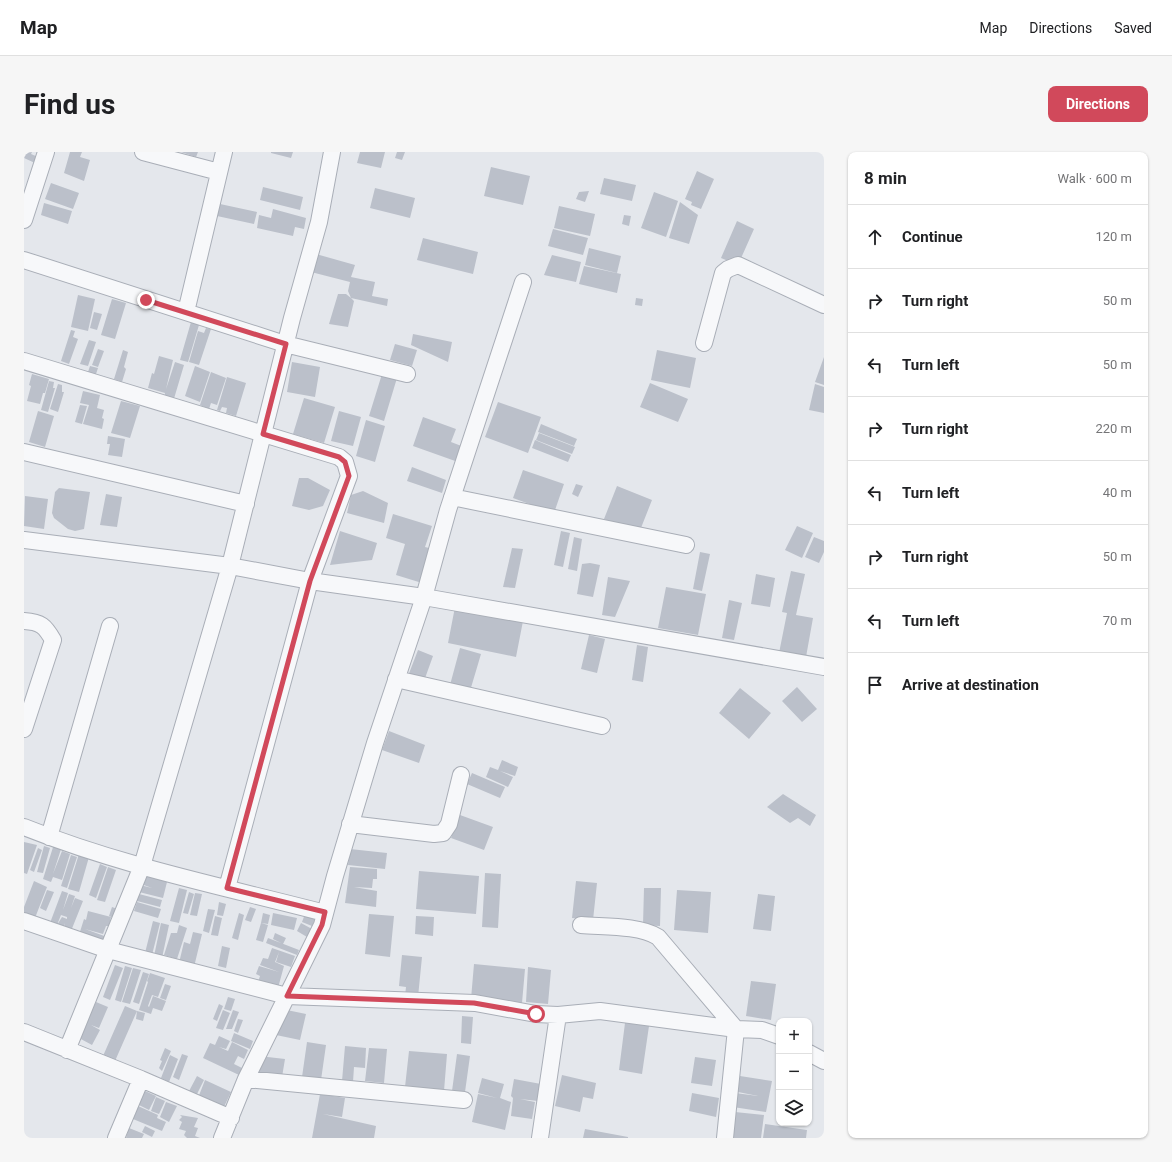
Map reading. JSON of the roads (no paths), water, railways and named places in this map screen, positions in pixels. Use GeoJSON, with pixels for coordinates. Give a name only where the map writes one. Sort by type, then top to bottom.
{"type":"FeatureCollection","features":[{"type":"Feature","properties":{"kind":"street"},"geometry":{"type":"LineString","coordinates":[[24,220],[46,152]]}},
{"type":"Feature","properties":{"kind":"street"},"geometry":{"type":"LineString","coordinates":[[143,152],[219,172]]}},
{"type":"Feature","properties":{"kind":"street"},"geometry":{"type":"LineString","coordinates":[[186,312],[224,152]]}},
{"type":"Feature","properties":{"kind":"street"},"geometry":{"type":"LineString","coordinates":[[67,1050],[142,866],[230,566],[286,344],[319,222],[332,152]]}},
{"type":"Feature","properties":{"kind":"street"},"geometry":{"type":"LineString","coordinates":[[24,260],[286,344],[407,374]]}},
{"type":"Feature","properties":{"kind":"street"},"geometry":{"type":"LineString","coordinates":[[704,343],[724,273],[732,267],[738,265],[824,305]]}},
{"type":"Feature","properties":{"kind":"street"},"geometry":{"type":"LineString","coordinates":[[222,1138],[246,1079],[322,925],[350,824],[375,743],[424,597],[452,497],[524,282]]}},
{"type":"Feature","properties":{"kind":"street"},"geometry":{"type":"LineString","coordinates":[[24,360],[339,457],[345,462],[348,469],[349,476],[310,581],[227,888]]}},
{"type":"Feature","properties":{"kind":"street"},"geometry":{"type":"LineString","coordinates":[[24,452],[246,504]]}},
{"type":"Feature","properties":{"kind":"street"},"geometry":{"type":"LineString","coordinates":[[452,497],[686,545]]}},
{"type":"Feature","properties":{"kind":"street"},"geometry":{"type":"LineString","coordinates":[[24,540],[230,566],[310,581],[424,597],[824,667]]}},
{"type":"Feature","properties":{"kind":"street"},"geometry":{"type":"LineString","coordinates":[[24,621],[44,626],[53,640],[24,729]]}},
{"type":"Feature","properties":{"kind":"street"},"geometry":{"type":"LineString","coordinates":[[49,837],[110,626]]}},
{"type":"Feature","properties":{"kind":"street"},"geometry":{"type":"LineString","coordinates":[[396,679],[602,726]]}},
{"type":"Feature","properties":{"kind":"street"},"geometry":{"type":"LineString","coordinates":[[350,824],[434,834],[443,833],[449,824],[461,776]]}},
{"type":"Feature","properties":{"kind":"street"},"geometry":{"type":"LineString","coordinates":[[24,827],[49,837],[142,866],[325,912]]}},
{"type":"Feature","properties":{"kind":"street"},"geometry":{"type":"LineString","coordinates":[[24,921],[108,950],[287,996],[474,1003],[536,1014],[558,1015],[600,1011],[736,1029],[762,1030],[776,1035]]}},
{"type":"Feature","properties":{"kind":"street"},"geometry":{"type":"LineString","coordinates":[[581,925],[641,930],[658,937],[736,1029],[724,1138]]}},
{"type":"Feature","properties":{"kind":"street"},"geometry":{"type":"LineString","coordinates":[[540,1138],[558,1015]]}},
{"type":"Feature","properties":{"kind":"street"},"geometry":{"type":"LineString","coordinates":[[24,1032],[141,1079],[231,1118]]}},
{"type":"Feature","properties":{"kind":"street"},"geometry":{"type":"LineString","coordinates":[[811,1054],[824,1061]]}},
{"type":"Feature","properties":{"kind":"street"},"geometry":{"type":"LineString","coordinates":[[116,1138],[141,1079]]}},
{"type":"Feature","properties":{"kind":"street"},"geometry":{"type":"LineString","coordinates":[[246,1079],[464,1100]]}}]}
